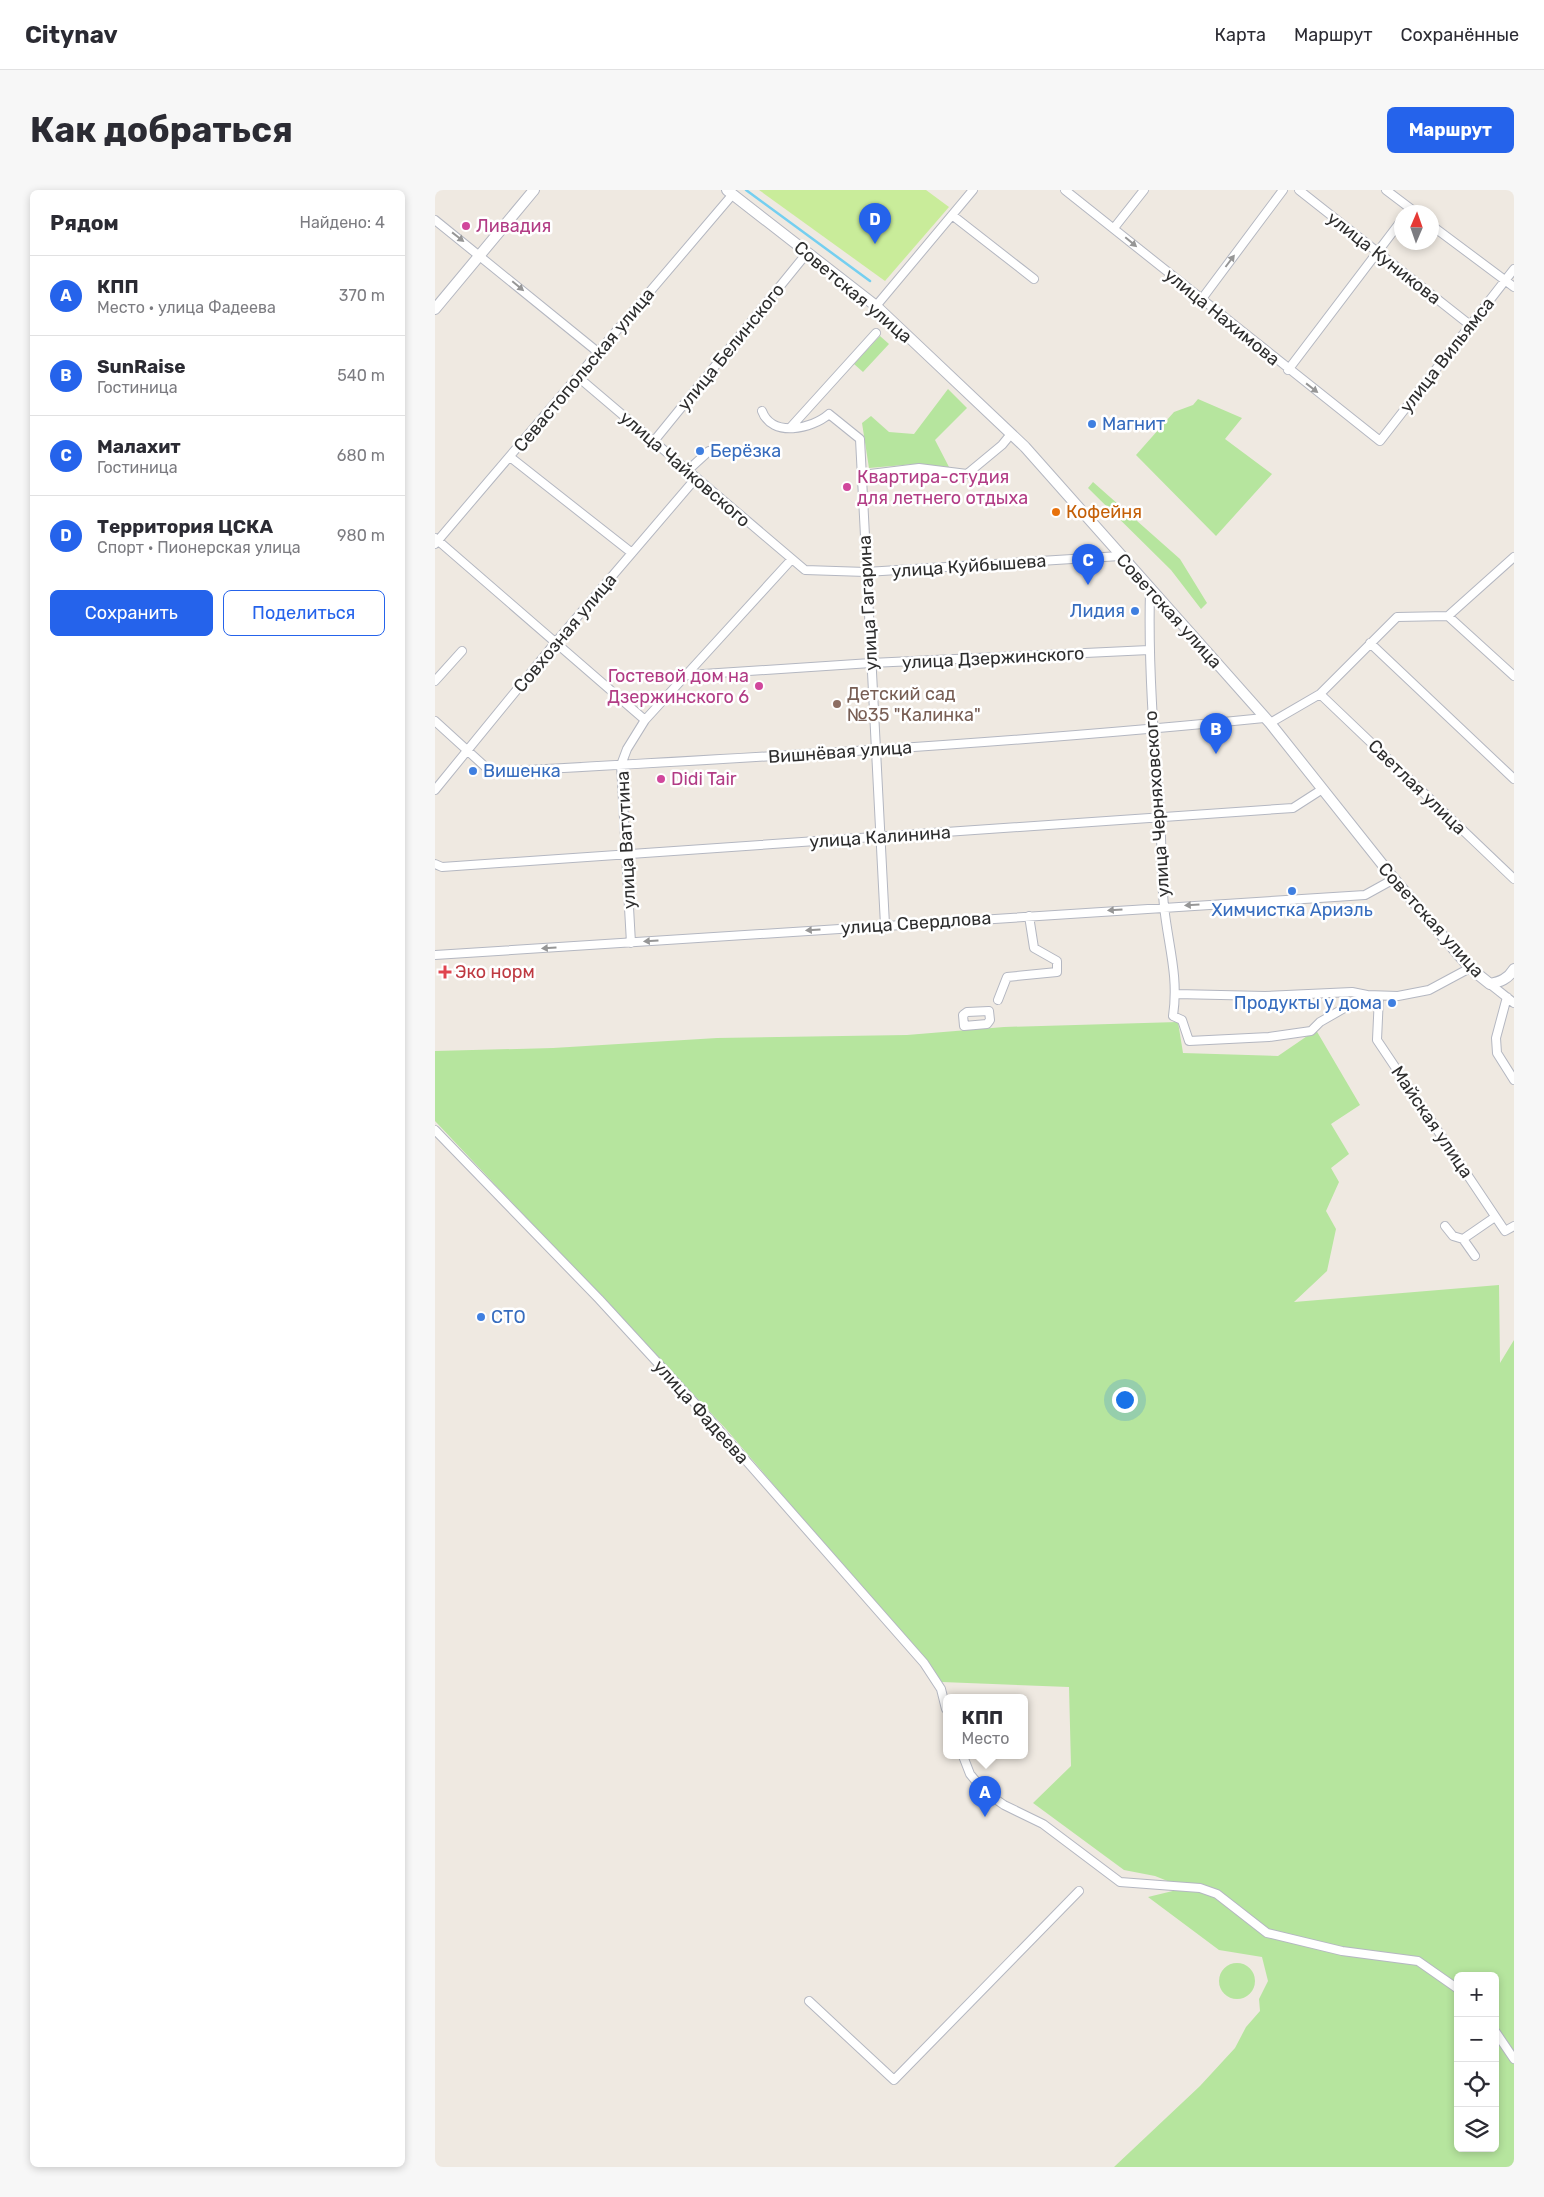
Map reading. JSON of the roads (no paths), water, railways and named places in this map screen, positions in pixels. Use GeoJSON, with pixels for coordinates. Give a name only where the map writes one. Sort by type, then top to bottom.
{"type":"FeatureCollection","features":[{"type":"Feature","properties":{"kind":"street"},"geometry":{"type":"LineString","coordinates":[[435,309],[534,190]]}},
{"type":"Feature","properties":{"kind":"street"},"geometry":{"type":"LineString","coordinates":[[876,306],[973,190]]}},
{"type":"Feature","properties":{"kind":"street","name":"улица Нахимова"},"geometry":{"type":"LineString","coordinates":[[1065,190],[1380,442]]}},
{"type":"Feature","properties":{"kind":"street"},"geometry":{"type":"LineString","coordinates":[[1114,228],[1143,190]]}},
{"type":"Feature","properties":{"kind":"street"},"geometry":{"type":"LineString","coordinates":[[1201,300],[1283,190]]}},
{"type":"Feature","properties":{"kind":"street","name":"улица Куникова"},"geometry":{"type":"LineString","coordinates":[[1299,190],[1470,325]]}},
{"type":"Feature","properties":{"kind":"street"},"geometry":{"type":"LineString","coordinates":[[1386,190],[1405,205]]}},
{"type":"Feature","properties":{"kind":"street","name":"Советская улица"},"geometry":{"type":"LineString","coordinates":[[730,192],[876,306],[1011,434],[1069,496],[1150,590],[1267,720],[1321,790],[1470,968],[1514,1003]]}},
{"type":"Feature","properties":{"kind":"street","name":"Севастопольская улица"},"geometry":{"type":"LineString","coordinates":[[436,541],[599,353],[730,192]]}},
{"type":"Feature","properties":{"kind":"street"},"geometry":{"type":"LineString","coordinates":[[952,215],[1034,280]]}},
{"type":"Feature","properties":{"kind":"street"},"geometry":{"type":"LineString","coordinates":[[435,220],[481,255],[599,353]]}},
{"type":"Feature","properties":{"kind":"street"},"geometry":{"type":"LineString","coordinates":[[1288,370],[1394,231]]}},
{"type":"Feature","properties":{"kind":"street"},"geometry":{"type":"LineString","coordinates":[[1439,231],[1514,287]]}},
{"type":"Feature","properties":{"kind":"street","name":"улица Белинского"},"geometry":{"type":"LineString","coordinates":[[654,441],[807,253]]}},
{"type":"Feature","properties":{"kind":"street","name":"улица Вильямса"},"geometry":{"type":"LineString","coordinates":[[1380,442],[1514,269]]}},
{"type":"Feature","properties":{"kind":"street"},"geometry":{"type":"LineString","coordinates":[[762,410],[764,416],[779,426],[790,428],[876,333]]}},
{"type":"Feature","properties":{"kind":"street","name":"улица Чайковского"},"geometry":{"type":"LineString","coordinates":[[578,377],[791,560]]}},
{"type":"Feature","properties":{"kind":"street","name":"улица Гагарина"},"geometry":{"type":"LineString","coordinates":[[790,428],[812,425],[829,414],[860,439],[885,925]]}},
{"type":"Feature","properties":{"kind":"street"},"geometry":{"type":"LineString","coordinates":[[862,475],[919,468],[967,474],[1002,445],[1011,434]]}},
{"type":"Feature","properties":{"kind":"street"},"geometry":{"type":"LineString","coordinates":[[687,471],[709,451],[765,452]]}},
{"type":"Feature","properties":{"kind":"street"},"geometry":{"type":"LineString","coordinates":[[509,457],[632,554]]}},
{"type":"Feature","properties":{"kind":"street","name":"Совхозная улица"},"geometry":{"type":"LineString","coordinates":[[435,790],[555,643],[696,478]]}},
{"type":"Feature","properties":{"kind":"street"},"geometry":{"type":"LineString","coordinates":[[436,541],[645,720]]}},
{"type":"Feature","properties":{"kind":"street","name":"улица Куйбышева"},"geometry":{"type":"LineString","coordinates":[[791,560],[805,570],[866,572],[1121,556]]}},
{"type":"Feature","properties":{"kind":"street"},"geometry":{"type":"LineString","coordinates":[[1267,720],[1320,694],[1397,617],[1448,616],[1514,558]]}},
{"type":"Feature","properties":{"kind":"street","name":"улица Ватутина"},"geometry":{"type":"LineString","coordinates":[[631,943],[621,765],[627,749],[645,720],[791,560]]}},
{"type":"Feature","properties":{"kind":"street","name":"улица Черняховского"},"geometry":{"type":"LineString","coordinates":[[1150,590],[1149,650],[1152,729],[1160,817],[1164,907],[1173,959],[1176,994],[1173,1016],[1182,1020],[1189,1041],[1269,1037],[1311,1031],[1320,1022],[1367,995]]}},
{"type":"Feature","properties":{"kind":"street"},"geometry":{"type":"LineString","coordinates":[[1448,616],[1514,676]]}},
{"type":"Feature","properties":{"kind":"street"},"geometry":{"type":"LineString","coordinates":[[1370,643],[1514,779]]}},
{"type":"Feature","properties":{"kind":"street","name":"улица Дзержинского"},"geometry":{"type":"LineString","coordinates":[[688,675],[871,663],[1149,650]]}},
{"type":"Feature","properties":{"kind":"street"},"geometry":{"type":"LineString","coordinates":[[435,681],[462,652]]}},
{"type":"Feature","properties":{"kind":"street","name":"Светлая улица"},"geometry":{"type":"LineString","coordinates":[[1320,694],[1514,879]]}},
{"type":"Feature","properties":{"kind":"street","name":"Вишнёвая улица"},"geometry":{"type":"LineString","coordinates":[[435,721],[491,772],[875,750],[1267,720]]}},
{"type":"Feature","properties":{"kind":"street","name":"улица Калинина"},"geometry":{"type":"LineString","coordinates":[[435,864],[442,867],[1293,808],[1321,790]]}},
{"type":"Feature","properties":{"kind":"street","name":"улица Свердлова"},"geometry":{"type":"LineString","coordinates":[[435,955],[1365,895],[1394,879]]}},
{"type":"Feature","properties":{"kind":"street"},"geometry":{"type":"LineString","coordinates":[[998,1000],[1007,977],[1057,972],[1057,961],[1034,948],[1029,916]]}},
{"type":"Feature","properties":{"kind":"street"},"geometry":{"type":"LineString","coordinates":[[1176,994],[1265,996],[1352,992],[1367,995],[1397,996],[1429,990],[1470,968]]}},
{"type":"Feature","properties":{"kind":"street"},"geometry":{"type":"LineString","coordinates":[[1489,984],[1500,982],[1510,976],[1514,969]]}},
{"type":"Feature","properties":{"kind":"street","name":"Майская улица"},"geometry":{"type":"LineString","coordinates":[[1379,996],[1377,1040],[1505,1231],[1514,1226]]}},
{"type":"Feature","properties":{"kind":"street"},"geometry":{"type":"LineString","coordinates":[[1507,997],[1495,1038],[1497,1054],[1514,1080]]}},
{"type":"Feature","properties":{"kind":"street","name":"улица Фадеева"},"geometry":{"type":"LineString","coordinates":[[435,1130],[599,1299],[713,1423],[924,1662],[941,1689],[943,1697]]}},
{"type":"Feature","properties":{"kind":"street"},"geometry":{"type":"LineString","coordinates":[[1463,1239],[1495,1217]]}},
{"type":"Feature","properties":{"kind":"street"},"geometry":{"type":"LineString","coordinates":[[1445,1226],[1453,1236],[1463,1239],[1475,1256]]}},
{"type":"Feature","properties":{"kind":"street"},"geometry":{"type":"LineString","coordinates":[[964,1759],[970,1774],[984,1791],[1029,1818],[1043,1824],[1120,1882],[1200,1888],[1217,1894],[1267,1933],[1342,1951],[1418,1962],[1454,1986]]}},
{"type":"Feature","properties":{"kind":"street"},"geometry":{"type":"LineString","coordinates":[[809,2001],[893,2080],[1079,1891]]}},
{"type":"Feature","properties":{"kind":"street"},"geometry":{"type":"LineString","coordinates":[[1499,2037],[1514,2059]]}},
{"type":"Feature","properties":{"kind":"waterway"},"geometry":{"type":"LineString","coordinates":[[746,190],[870,281]]}},
{"type":"Feature","properties":{"kind":"place","name":"Ливадия"},"geometry":{"type":"Point","coordinates":[466,226]}},
{"type":"Feature","properties":{"kind":"place","name":"Территория ЦСКА"},"geometry":{"type":"Point","coordinates":[875,244]}},
{"type":"Feature","properties":{"kind":"place","name":"Магнит"},"geometry":{"type":"Point","coordinates":[1092,424]}},
{"type":"Feature","properties":{"kind":"place","name":"Берёзка"},"geometry":{"type":"Point","coordinates":[700,451]}},
{"type":"Feature","properties":{"kind":"place","name":"Квартира-студия для летнего отдыха"},"geometry":{"type":"Point","coordinates":[847,487]}},
{"type":"Feature","properties":{"kind":"place","name":"Кофейня"},"geometry":{"type":"Point","coordinates":[1056,512]}},
{"type":"Feature","properties":{"kind":"place","name":"Малахит"},"geometry":{"type":"Point","coordinates":[1088,585]}},
{"type":"Feature","properties":{"kind":"place","name":"Лидия"},"geometry":{"type":"Point","coordinates":[1135,611]}},
{"type":"Feature","properties":{"kind":"place","name":"Гостевой дом на Дзержинского 6"},"geometry":{"type":"Point","coordinates":[759,686]}},
{"type":"Feature","properties":{"kind":"place","name":"Детский сад №35 \"Калинка\""},"geometry":{"type":"Point","coordinates":[837,704]}},
{"type":"Feature","properties":{"kind":"place","name":"SunRaise"},"geometry":{"type":"Point","coordinates":[1216,754]}},
{"type":"Feature","properties":{"kind":"place","name":"Вишенка"},"geometry":{"type":"Point","coordinates":[473,771]}},
{"type":"Feature","properties":{"kind":"place","name":"Didi Tair"},"geometry":{"type":"Point","coordinates":[661,779]}},
{"type":"Feature","properties":{"kind":"place","name":"Химчистка Ариэль"},"geometry":{"type":"Point","coordinates":[1292,891]}},
{"type":"Feature","properties":{"kind":"place","name":"Эко норм"},"geometry":{"type":"Point","coordinates":[445,972]}},
{"type":"Feature","properties":{"kind":"place","name":"Продукты у дома"},"geometry":{"type":"Point","coordinates":[1392,1003]}},
{"type":"Feature","properties":{"kind":"place","name":"СТО"},"geometry":{"type":"Point","coordinates":[481,1317]}},
{"type":"Feature","properties":{"kind":"place","name":"КПП"},"geometry":{"type":"Point","coordinates":[985,1817]}}]}
